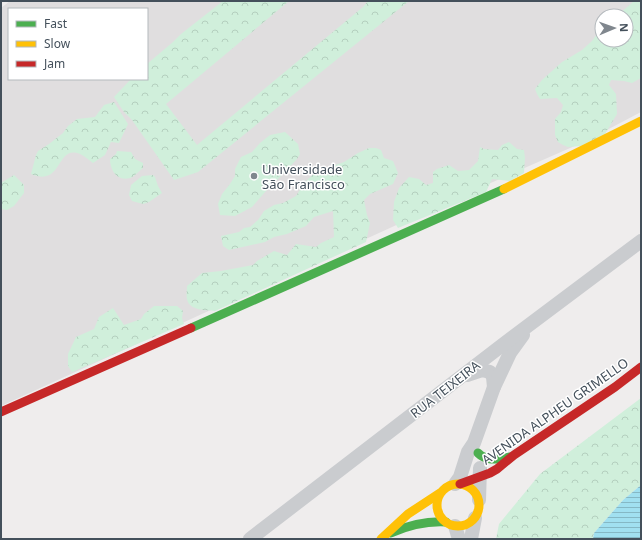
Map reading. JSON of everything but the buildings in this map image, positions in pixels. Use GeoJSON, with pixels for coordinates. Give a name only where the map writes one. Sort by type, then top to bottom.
{"type":"FeatureCollection","features":[{"type":"Feature","properties":{"kind":"street"},"geometry":{"type":"LineString","coordinates":[[1,412],[516,184],[641,121]]}},
{"type":"Feature","properties":{"kind":"street","name":"RUA TEIXEIRA"},"geometry":{"type":"LineString","coordinates":[[250,539],[531,323],[641,241]]}},
{"type":"Feature","properties":{"kind":"street"},"geometry":{"type":"LineString","coordinates":[[471,539],[475,518],[479,510],[478,500],[480,477],[479,458],[476,448],[494,387],[510,353],[531,323]]}},
{"type":"Feature","properties":{"kind":"street","name":"AVENIDA ALPHEU GRIMELLO"},"geometry":{"type":"LineString","coordinates":[[458,484],[480,477],[497,469],[510,457],[615,387],[641,367]]}},
{"type":"Feature","properties":{"kind":"street"},"geometry":{"type":"LineString","coordinates":[[459,378],[482,370],[490,372],[493,377],[494,387]]}},
{"type":"Feature","properties":{"kind":"street"},"geometry":{"type":"LineString","coordinates":[[476,448],[481,456],[487,459],[510,457]]}},
{"type":"Feature","properties":{"kind":"street"},"geometry":{"type":"LineString","coordinates":[[458,484],[468,452],[476,448]]}},
{"type":"Feature","properties":{"kind":"street"},"geometry":{"type":"LineString","coordinates":[[383,538],[408,514],[449,486],[458,484],[466,485],[476,494],[478,500]]}},
{"type":"Feature","properties":{"kind":"street"},"geometry":{"type":"LineString","coordinates":[[440,493],[437,506],[438,513],[441,518],[453,529]]}},
{"type":"Feature","properties":{"kind":"street"},"geometry":{"type":"LineString","coordinates":[[383,538],[408,527],[437,521],[453,529],[466,525],[475,518]]}},
{"type":"Feature","properties":{"kind":"shaded area","name":"Universidade São Francisco"},"geometry":{"type":"Polygon","coordinates":[[[10,1],[641,1],[641,112],[586,141],[427,211],[1,406],[1,8],[10,1]]]}},
{"type":"Feature","properties":{"kind":"green space"},"geometry":{"type":"Polygon","coordinates":[[[223,1],[289,1],[166,104],[197,145],[363,7],[368,1],[409,1],[198,172],[174,180],[114,97],[130,80],[148,80],[148,63],[181,34],[223,1]]]}},
{"type":"Feature","properties":{"kind":"green space"},"geometry":{"type":"Polygon","coordinates":[[[634,1],[641,1],[641,78],[632,83],[611,80],[609,85],[616,94],[617,114],[605,134],[581,146],[568,147],[563,145],[558,142],[555,135],[555,119],[561,112],[563,105],[557,98],[540,99],[535,89],[542,80],[562,62],[582,50],[594,38],[594,48],[634,48],[634,8],[626,8],[634,1]]]}},
{"type":"Feature","properties":{"kind":"green space"},"geometry":{"type":"Polygon","coordinates":[[[114,102],[128,124],[119,143],[111,142],[105,155],[93,163],[77,153],[70,153],[65,156],[54,172],[48,176],[41,177],[31,174],[38,151],[63,133],[68,126],[77,119],[95,117],[104,105],[114,102]]]}},
{"type":"Feature","properties":{"kind":"green space"},"geometry":{"type":"Polygon","coordinates":[[[285,132],[298,144],[300,154],[297,159],[252,207],[235,216],[220,215],[218,204],[222,194],[235,176],[235,169],[241,157],[252,152],[270,135],[285,132]]]}},
{"type":"Feature","properties":{"kind":"green space"},"geometry":{"type":"Polygon","coordinates":[[[509,142],[517,149],[524,150],[524,173],[510,181],[492,179],[486,192],[398,228],[393,220],[394,202],[399,188],[409,177],[419,179],[426,185],[433,183],[433,172],[437,169],[449,165],[458,171],[469,170],[478,161],[480,147],[484,149],[498,150],[502,145],[509,142]]]}},
{"type":"Feature","properties":{"kind":"green space"},"geometry":{"type":"Polygon","coordinates":[[[369,148],[381,150],[384,158],[393,161],[398,173],[393,184],[370,194],[364,200],[370,223],[366,242],[215,311],[195,308],[188,303],[187,286],[202,273],[253,265],[274,251],[287,255],[296,244],[316,247],[334,237],[333,211],[314,217],[306,226],[287,234],[274,237],[265,242],[229,250],[223,246],[221,236],[239,232],[244,228],[250,227],[258,220],[264,211],[296,196],[305,182],[316,172],[344,162],[369,148]]]}},
{"type":"Feature","properties":{"kind":"green space"},"geometry":{"type":"Polygon","coordinates":[[[117,151],[131,152],[135,159],[143,163],[143,168],[130,178],[125,179],[118,177],[113,171],[110,163],[110,159],[116,154],[117,151]]]}},
{"type":"Feature","properties":{"kind":"green space"},"geometry":{"type":"Polygon","coordinates":[[[14,175],[24,185],[24,193],[14,206],[7,210],[1,209],[1,183],[14,175]]]}},
{"type":"Feature","properties":{"kind":"green space"},"geometry":{"type":"Polygon","coordinates":[[[153,175],[162,193],[149,202],[143,204],[132,201],[129,195],[131,185],[142,176],[153,175]]]}},
{"type":"Feature","properties":{"kind":"green space"},"geometry":{"type":"Polygon","coordinates":[[[154,306],[177,306],[183,311],[182,318],[184,324],[72,372],[68,366],[68,354],[76,337],[94,329],[99,317],[113,308],[124,325],[141,319],[144,314],[154,306]]]}},
{"type":"Feature","properties":{"kind":"green space"},"geometry":{"type":"Polygon","coordinates":[[[641,398],[641,485],[623,500],[594,533],[593,539],[496,539],[499,524],[540,474],[641,398]]]}},
{"type":"Feature","properties":{"kind":"water"},"geometry":{"type":"Polygon","coordinates":[[[641,485],[641,539],[593,539],[594,533],[623,500],[641,485]]]}},
{"type":"Feature","properties":{"kind":"traffic: fast"},"geometry":{"type":"LineString","coordinates":[[191,328],[504,189]]}},
{"type":"Feature","properties":{"kind":"traffic: fast"},"geometry":{"type":"LineString","coordinates":[[478,453],[489,459],[510,457]]}},
{"type":"Feature","properties":{"kind":"traffic: fast"},"geometry":{"type":"LineString","coordinates":[[391,533],[418,524],[446,522]]}},
{"type":"Feature","properties":{"kind":"traffic: slow"},"geometry":{"type":"LineString","coordinates":[[504,189],[641,121]]}},
{"type":"Feature","properties":{"kind":"traffic: slow"},"geometry":{"type":"LineString","coordinates":[[454,484],[462,484],[470,487],[476,493],[479,505],[476,517],[470,523],[462,526],[454,526],[446,523],[440,517],[437,509],[437,501],[440,493],[446,487],[454,484]]}},
{"type":"Feature","properties":{"kind":"traffic: slow"},"geometry":{"type":"LineString","coordinates":[[381,539],[408,514],[440,493]]}},
{"type":"Feature","properties":{"kind":"traffic: jam"},"geometry":{"type":"LineString","coordinates":[[1,412],[191,328]]}},
{"type":"Feature","properties":{"kind":"traffic: jam"},"geometry":{"type":"LineString","coordinates":[[460,484],[497,469],[514,455],[615,387],[641,367]]}},
{"type":"Feature","properties":{"kind":"place","name":"Universidade São Francisco"},"geometry":{"type":"Point","coordinates":[254,176]}}]}
